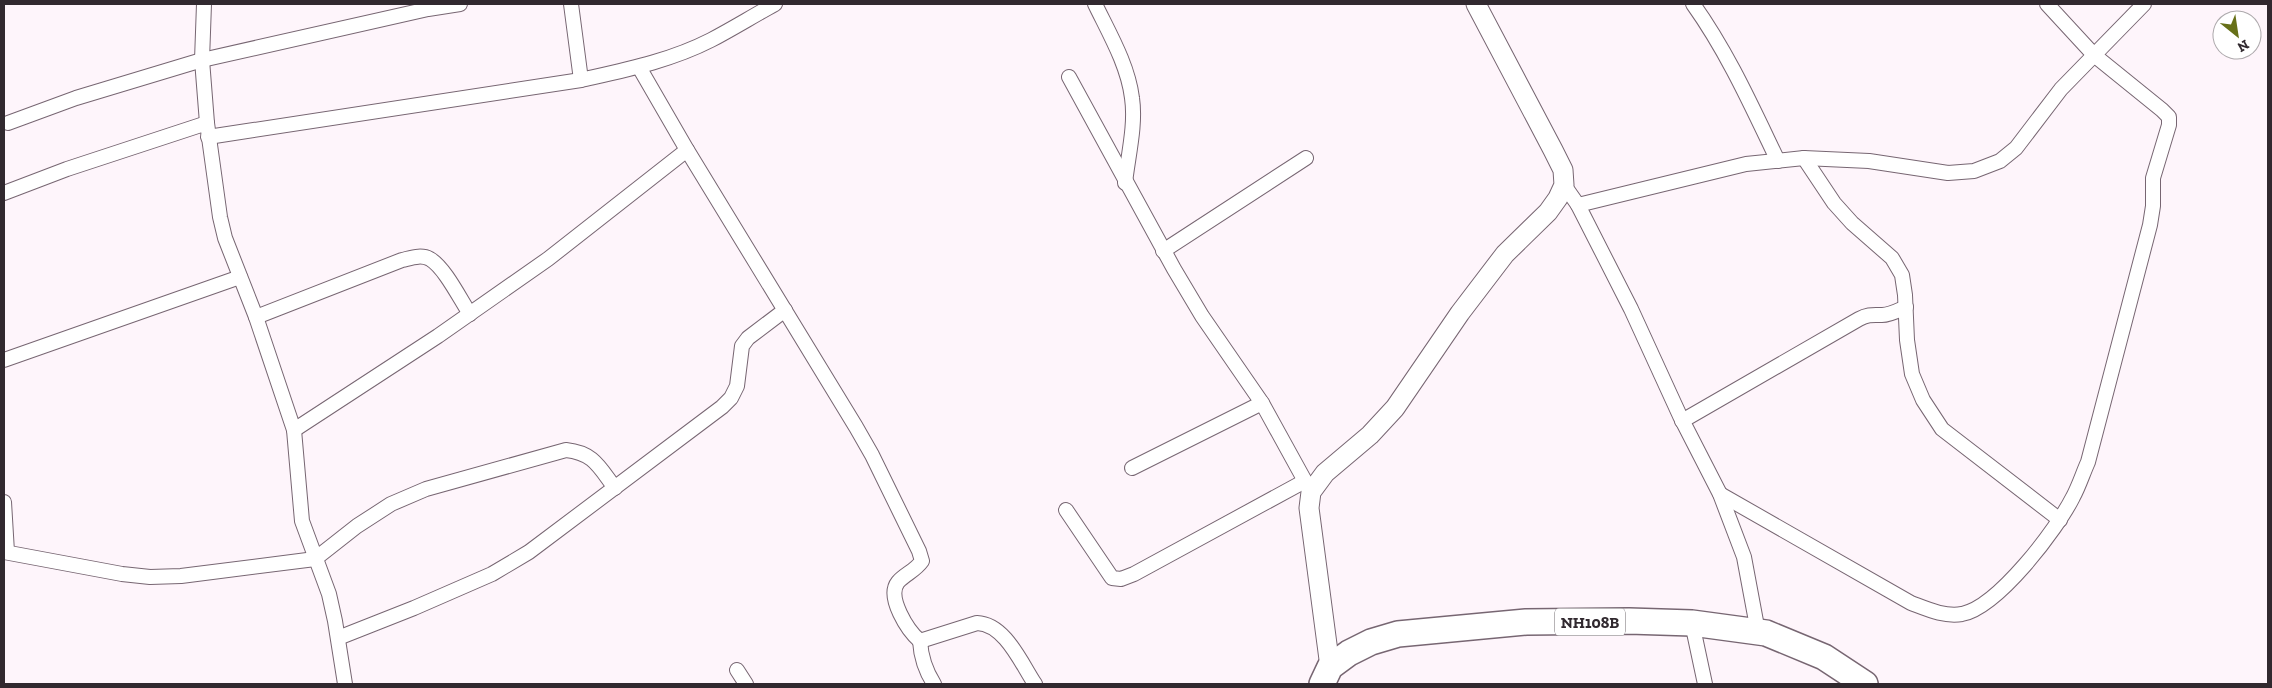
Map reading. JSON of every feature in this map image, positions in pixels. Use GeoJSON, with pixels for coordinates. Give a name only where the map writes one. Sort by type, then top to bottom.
{"type":"FeatureCollection","features":[{"type":"Feature","properties":{"kind":"highway","name":"NH108B"},"geometry":{"type":"LineString","coordinates":[[1325,680],[1349,653],[1371,642],[1398,634],[1526,622],[1692,622],[1758,632],[1793,643],[1824,657],[1865,684]]}},
{"type":"Feature","properties":{"kind":"street"},"geometry":{"type":"LineString","coordinates":[[204,4],[202,60],[207,130],[220,217],[294,430],[302,522],[329,594],[345,684]]}},
{"type":"Feature","properties":{"kind":"street"},"geometry":{"type":"LineString","coordinates":[[8,124],[76,98],[202,60],[427,6],[460,4]]}},
{"type":"Feature","properties":{"kind":"street"},"geometry":{"type":"LineString","coordinates":[[571,4],[581,80]]}},
{"type":"Feature","properties":{"kind":"street"},"geometry":{"type":"LineString","coordinates":[[4,193],[67,169],[207,130],[581,80],[638,67],[710,41],[755,9],[775,4]]}},
{"type":"Feature","properties":{"kind":"street"},"geometry":{"type":"LineString","coordinates":[[1095,4],[1127,75],[1132,98],[1133,116],[1125,183]]}},
{"type":"Feature","properties":{"kind":"street"},"geometry":{"type":"LineString","coordinates":[[1476,4],[1563,170],[1564,185],[1578,205],[1631,309],[1682,421],[1720,494],[1744,557],[1758,632]]}},
{"type":"Feature","properties":{"kind":"street"},"geometry":{"type":"LineString","coordinates":[[1693,4],[1710,28],[1732,68],[1778,161]]}},
{"type":"Feature","properties":{"kind":"street"},"geometry":{"type":"LineString","coordinates":[[1720,494],[1910,603],[1940,614],[1963,614],[1992,598],[2009,582],[2052,533],[2074,496],[2088,462],[2150,225],[2153,206],[2153,178],[2169,125],[2169,117],[2094,55],[2047,4]]}},
{"type":"Feature","properties":{"kind":"street"},"geometry":{"type":"LineString","coordinates":[[1578,205],[1746,164],[1804,158],[1869,161],[1948,173],[1974,171],[2000,161],[2016,148],[2061,89],[2144,4]]}},
{"type":"Feature","properties":{"kind":"street"},"geometry":{"type":"LineString","coordinates":[[638,67],[872,455],[918,550],[922,561],[913,572],[898,582],[894,593],[896,603],[910,633],[920,641],[921,656],[926,672],[934,684]]}},
{"type":"Feature","properties":{"kind":"street"},"geometry":{"type":"LineString","coordinates":[[1069,77],[1163,251],[1202,316],[1262,403],[1308,487],[1325,680]]}},
{"type":"Feature","properties":{"kind":"street"},"geometry":{"type":"LineString","coordinates":[[294,430],[470,314],[548,259],[687,150]]}},
{"type":"Feature","properties":{"kind":"street"},"geometry":{"type":"LineString","coordinates":[[1163,251],[1306,158]]}},
{"type":"Feature","properties":{"kind":"street"},"geometry":{"type":"LineString","coordinates":[[1804,158],[1834,203],[1852,223],[1892,258],[1902,276],[1906,307],[1907,340],[1912,374],[1923,400],[1942,429],[2060,520]]}},
{"type":"Feature","properties":{"kind":"street"},"geometry":{"type":"LineString","coordinates":[[1066,510],[1112,578],[1121,579],[1308,487],[1370,435],[1395,408],[1460,313],[1505,254],[1548,212],[1564,185]]}},
{"type":"Feature","properties":{"kind":"street"},"geometry":{"type":"LineString","coordinates":[[256,317],[402,260],[418,256],[428,258],[440,268],[470,314]]}},
{"type":"Feature","properties":{"kind":"street"},"geometry":{"type":"LineString","coordinates":[[4,360],[240,277]]}},
{"type":"Feature","properties":{"kind":"street"},"geometry":{"type":"LineString","coordinates":[[1682,421],[1859,319],[1872,313],[1883,315],[1906,307]]}},
{"type":"Feature","properties":{"kind":"street"},"geometry":{"type":"LineString","coordinates":[[338,638],[492,574],[529,552],[722,407],[731,398],[738,386],[742,346],[748,338],[784,310]]}},
{"type":"Feature","properties":{"kind":"street"},"geometry":{"type":"LineString","coordinates":[[1132,468],[1262,403]]}},
{"type":"Feature","properties":{"kind":"street"},"geometry":{"type":"LineString","coordinates":[[4,502],[6,552],[122,574],[150,577],[181,576],[316,559],[357,526],[391,504],[426,489],[566,450],[581,452],[593,460],[615,488]]}},
{"type":"Feature","properties":{"kind":"street"},"geometry":{"type":"LineString","coordinates":[[1692,622],[1705,684]]}},
{"type":"Feature","properties":{"kind":"street"},"geometry":{"type":"LineString","coordinates":[[920,641],[977,623],[987,623],[999,631],[1035,684]]}},
{"type":"Feature","properties":{"kind":"street"},"geometry":{"type":"LineString","coordinates":[[737,670],[746,684]]}}]}
